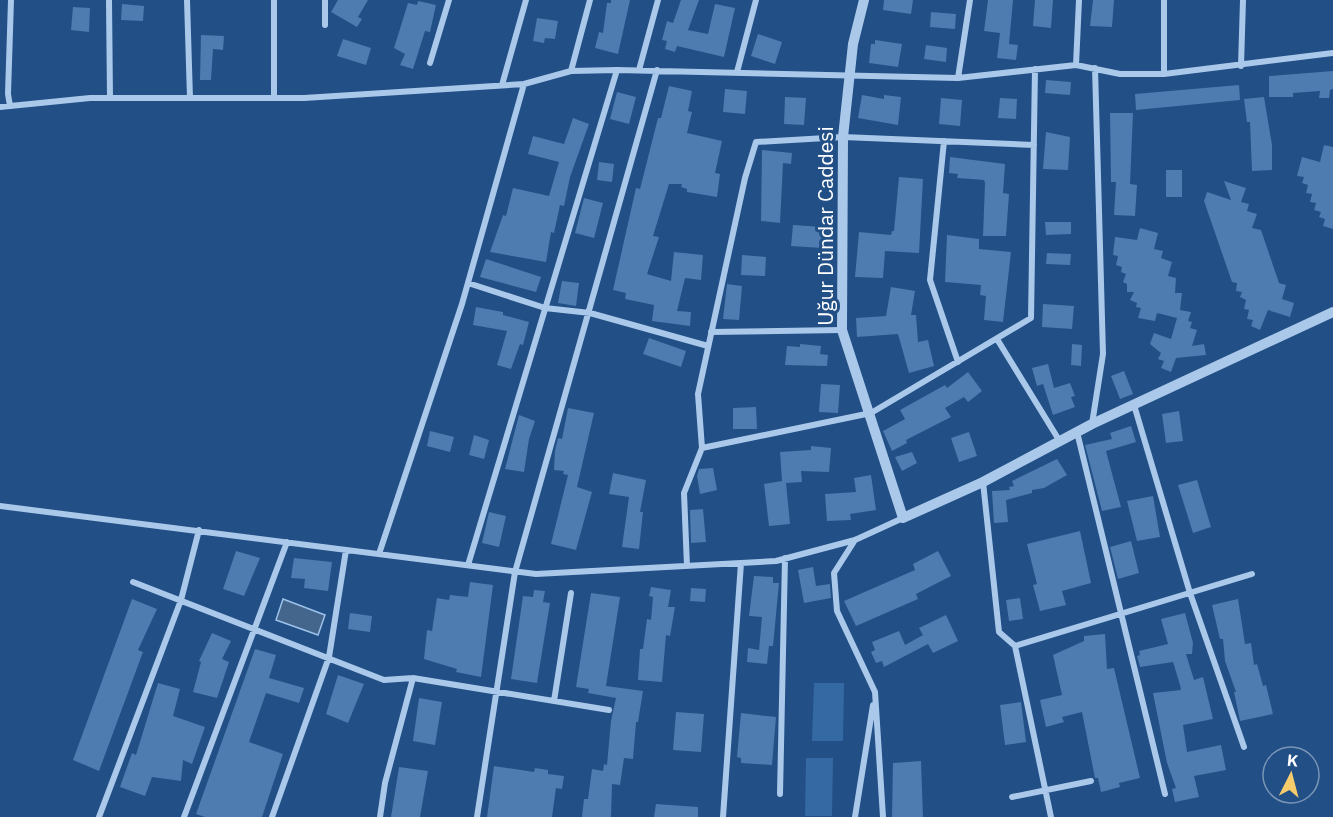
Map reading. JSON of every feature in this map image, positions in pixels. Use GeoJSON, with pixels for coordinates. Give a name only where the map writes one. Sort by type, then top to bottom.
{"type":"FeatureCollection","features":[{"type":"Feature","properties":{"kind":"street"},"geometry":{"type":"LineString","coordinates":[[10,106],[8,94],[12,0]]}},
{"type":"Feature","properties":{"kind":"street"},"geometry":{"type":"LineString","coordinates":[[109,0],[110,98]]}},
{"type":"Feature","properties":{"kind":"street"},"geometry":{"type":"LineString","coordinates":[[187,0],[190,98]]}},
{"type":"Feature","properties":{"kind":"street"},"geometry":{"type":"LineString","coordinates":[[274,0],[274,98]]}},
{"type":"Feature","properties":{"kind":"street"},"geometry":{"type":"LineString","coordinates":[[325,26],[326,0]]}},
{"type":"Feature","properties":{"kind":"street"},"geometry":{"type":"LineString","coordinates":[[430,63],[449,0]]}},
{"type":"Feature","properties":{"kind":"street"},"geometry":{"type":"LineString","coordinates":[[502,85],[526,0]]}},
{"type":"Feature","properties":{"kind":"street"},"geometry":{"type":"LineString","coordinates":[[571,71],[590,0]]}},
{"type":"Feature","properties":{"kind":"street"},"geometry":{"type":"LineString","coordinates":[[639,70],[658,0]]}},
{"type":"Feature","properties":{"kind":"street"},"geometry":{"type":"LineString","coordinates":[[737,72],[756,0]]}},
{"type":"Feature","properties":{"kind":"street","name":"Uğur Dündar Caddesi"},"geometry":{"type":"LineString","coordinates":[[864,0],[853,44],[843,137],[842,330],[871,413],[903,518]]}},
{"type":"Feature","properties":{"kind":"street"},"geometry":{"type":"LineString","coordinates":[[958,78],[970,0]]}},
{"type":"Feature","properties":{"kind":"street"},"geometry":{"type":"LineString","coordinates":[[1076,65],[1079,0]]}},
{"type":"Feature","properties":{"kind":"street"},"geometry":{"type":"LineString","coordinates":[[1164,0],[1164,74]]}},
{"type":"Feature","properties":{"kind":"street"},"geometry":{"type":"LineString","coordinates":[[1241,66],[1243,0]]}},
{"type":"Feature","properties":{"kind":"street"},"geometry":{"type":"LineString","coordinates":[[0,107],[110,98],[274,98],[524,84],[571,71],[657,70],[958,78],[1076,65],[1120,74],[1164,74],[1333,53]]}},
{"type":"Feature","properties":{"kind":"street"},"geometry":{"type":"LineString","coordinates":[[1092,424],[1103,354],[1095,68]]}},
{"type":"Feature","properties":{"kind":"street"},"geometry":{"type":"LineString","coordinates":[[702,448],[871,413],[1031,318],[1035,69]]}},
{"type":"Feature","properties":{"kind":"street"},"geometry":{"type":"LineString","coordinates":[[468,566],[617,70]]}},
{"type":"Feature","properties":{"kind":"street"},"geometry":{"type":"LineString","coordinates":[[477,817],[515,572],[657,70]]}},
{"type":"Feature","properties":{"kind":"street"},"geometry":{"type":"LineString","coordinates":[[379,554],[468,283],[524,84]]}},
{"type":"Feature","properties":{"kind":"street"},"geometry":{"type":"LineString","coordinates":[[687,566],[684,493],[702,448],[698,394],[745,178],[756,142],[843,137],[1034,145]]}},
{"type":"Feature","properties":{"kind":"street"},"geometry":{"type":"LineString","coordinates":[[944,141],[930,280],[958,362]]}},
{"type":"Feature","properties":{"kind":"street"},"geometry":{"type":"LineString","coordinates":[[468,283],[545,308],[590,313],[708,346]]}},
{"type":"Feature","properties":{"kind":"street"},"geometry":{"type":"LineString","coordinates":[[0,506],[536,574],[741,563],[785,558],[855,540],[983,482],[1059,440],[1333,312]]}},
{"type":"Feature","properties":{"kind":"street"},"geometry":{"type":"LineString","coordinates":[[711,332],[842,330]]}},
{"type":"Feature","properties":{"kind":"street"},"geometry":{"type":"LineString","coordinates":[[997,339],[1059,440]]}},
{"type":"Feature","properties":{"kind":"street"},"geometry":{"type":"LineString","coordinates":[[1134,405],[1190,593],[1244,747]]}},
{"type":"Feature","properties":{"kind":"street"},"geometry":{"type":"LineString","coordinates":[[1077,432],[1165,794]]}},
{"type":"Feature","properties":{"kind":"street"},"geometry":{"type":"LineString","coordinates":[[983,482],[999,632],[1015,645],[1051,817]]}},
{"type":"Feature","properties":{"kind":"street"},"geometry":{"type":"LineString","coordinates":[[99,817],[181,600],[199,530]]}},
{"type":"Feature","properties":{"kind":"street"},"geometry":{"type":"LineString","coordinates":[[855,540],[834,573],[837,611],[875,693],[883,817]]}},
{"type":"Feature","properties":{"kind":"street"},"geometry":{"type":"LineString","coordinates":[[184,817],[288,542]]}},
{"type":"Feature","properties":{"kind":"street"},"geometry":{"type":"LineString","coordinates":[[272,817],[329,657],[346,550]]}},
{"type":"Feature","properties":{"kind":"street"},"geometry":{"type":"LineString","coordinates":[[780,794],[785,558]]}},
{"type":"Feature","properties":{"kind":"street"},"geometry":{"type":"LineString","coordinates":[[723,817],[741,563]]}},
{"type":"Feature","properties":{"kind":"street"},"geometry":{"type":"LineString","coordinates":[[1015,645],[1252,574]]}},
{"type":"Feature","properties":{"kind":"street"},"geometry":{"type":"LineString","coordinates":[[133,582],[384,680],[413,678],[609,710]]}},
{"type":"Feature","properties":{"kind":"street"},"geometry":{"type":"LineString","coordinates":[[554,701],[571,593]]}},
{"type":"Feature","properties":{"kind":"street"},"geometry":{"type":"LineString","coordinates":[[380,817],[385,783],[413,678]]}},
{"type":"Feature","properties":{"kind":"street"},"geometry":{"type":"LineString","coordinates":[[855,817],[875,693]]}},
{"type":"Feature","properties":{"kind":"street"},"geometry":{"type":"LineString","coordinates":[[1012,797],[1091,781]]}},
{"type":"Feature","properties":{"kind":"shaded area"},"geometry":{"type":"Polygon","coordinates":[[[283,599],[325,615],[318,635],[276,620],[283,599]]]}},
{"type":"Feature","properties":{"kind":"shaded area"},"geometry":{"type":"Polygon","coordinates":[[[814,683],[844,683],[843,741],[812,741],[814,683]]]}},
{"type":"Feature","properties":{"kind":"shaded area"},"geometry":{"type":"Polygon","coordinates":[[[806,758],[833,758],[832,816],[805,816],[806,758]]]}},
{"type":"Feature","properties":{"kind":"building"},"geometry":{"type":"Polygon","coordinates":[[[338,0],[368,0],[358,17],[362,19],[357,27],[331,12],[338,0]]]}},
{"type":"Feature","properties":{"kind":"building"},"geometry":{"type":"Polygon","coordinates":[[[611,0],[630,0],[618,54],[595,48],[599,32],[603,33],[607,3],[611,3],[611,0]]]}},
{"type":"Feature","properties":{"kind":"building"},"geometry":{"type":"Polygon","coordinates":[[[681,0],[699,0],[688,30],[708,34],[715,4],[735,8],[724,57],[677,46],[675,52],[665,49],[667,41],[662,40],[667,21],[673,23],[681,0]]]}},
{"type":"Feature","properties":{"kind":"building"},"geometry":{"type":"Polygon","coordinates":[[[884,0],[913,0],[911,14],[883,10],[884,0]]]}},
{"type":"Feature","properties":{"kind":"building"},"geometry":{"type":"Polygon","coordinates":[[[988,0],[1013,0],[1009,44],[1018,45],[1016,60],[997,58],[1000,33],[984,31],[988,0]]]}},
{"type":"Feature","properties":{"kind":"building"},"geometry":{"type":"Polygon","coordinates":[[[1035,0],[1053,0],[1051,28],[1033,26],[1035,0]]]}},
{"type":"Feature","properties":{"kind":"building"},"geometry":{"type":"Polygon","coordinates":[[[1093,0],[1114,0],[1112,27],[1090,26],[1093,0]]]}},
{"type":"Feature","properties":{"kind":"building"},"geometry":{"type":"Polygon","coordinates":[[[418,1],[436,5],[430,32],[425,31],[413,69],[400,65],[405,54],[394,48],[408,3],[417,5],[418,1]]]}},
{"type":"Feature","properties":{"kind":"building"},"geometry":{"type":"Polygon","coordinates":[[[122,4],[144,6],[143,21],[121,20],[122,4]]]}},
{"type":"Feature","properties":{"kind":"building"},"geometry":{"type":"Polygon","coordinates":[[[73,7],[90,8],[89,32],[71,30],[73,7]]]}},
{"type":"Feature","properties":{"kind":"building"},"geometry":{"type":"Polygon","coordinates":[[[931,12],[956,14],[955,29],[930,27],[931,12]]]}},
{"type":"Feature","properties":{"kind":"building"},"geometry":{"type":"Polygon","coordinates":[[[537,18],[558,21],[555,39],[545,38],[544,43],[533,41],[537,18]]]}},
{"type":"Feature","properties":{"kind":"building"},"geometry":{"type":"Polygon","coordinates":[[[758,34],[782,42],[775,64],[751,56],[758,34]]]}},
{"type":"Feature","properties":{"kind":"building"},"geometry":{"type":"Polygon","coordinates":[[[201,35],[224,36],[223,50],[213,49],[211,80],[200,80],[201,35]]]}},
{"type":"Feature","properties":{"kind":"building"},"geometry":{"type":"Polygon","coordinates":[[[343,39],[371,48],[366,65],[337,56],[343,39]]]}},
{"type":"Feature","properties":{"kind":"building"},"geometry":{"type":"Polygon","coordinates":[[[875,40],[902,44],[898,67],[869,63],[871,44],[875,44],[875,40]]]}},
{"type":"Feature","properties":{"kind":"building"},"geometry":{"type":"Polygon","coordinates":[[[926,45],[947,48],[946,62],[924,59],[926,45]]]}},
{"type":"Feature","properties":{"kind":"building"},"geometry":{"type":"Polygon","coordinates":[[[1333,71],[1333,89],[1330,90],[1329,98],[1319,98],[1320,91],[1293,93],[1293,97],[1269,97],[1269,76],[1333,71]]]}},
{"type":"Feature","properties":{"kind":"building"},"geometry":{"type":"Polygon","coordinates":[[[1046,80],[1071,82],[1070,95],[1045,93],[1046,80]]]}},
{"type":"Feature","properties":{"kind":"building"},"geometry":{"type":"Polygon","coordinates":[[[1239,85],[1240,100],[1136,110],[1135,94],[1239,85]]]}},
{"type":"Feature","properties":{"kind":"building"},"geometry":{"type":"Polygon","coordinates":[[[669,86],[692,91],[688,111],[692,112],[687,133],[722,141],[715,173],[720,174],[717,197],[687,192],[687,189],[681,187],[682,184],[669,184],[653,236],[659,237],[647,274],[671,281],[674,252],[703,255],[701,280],[685,278],[677,311],[691,312],[690,326],[652,321],[654,305],[625,299],[626,293],[613,290],[636,188],[640,189],[658,118],[661,118],[669,86]]]}},
{"type":"Feature","properties":{"kind":"building"},"geometry":{"type":"Polygon","coordinates":[[[725,89],[747,91],[745,114],[723,112],[725,89]]]}},
{"type":"Feature","properties":{"kind":"building"},"geometry":{"type":"Polygon","coordinates":[[[617,92],[636,97],[629,124],[610,119],[617,92]]]}},
{"type":"Feature","properties":{"kind":"building"},"geometry":{"type":"Polygon","coordinates":[[[862,95],[884,99],[884,95],[901,97],[898,125],[858,118],[862,95]]]}},
{"type":"Feature","properties":{"kind":"building"},"geometry":{"type":"Polygon","coordinates":[[[785,97],[806,98],[804,125],[784,124],[785,97]]]}},
{"type":"Feature","properties":{"kind":"building"},"geometry":{"type":"Polygon","coordinates":[[[1264,97],[1272,145],[1272,170],[1252,171],[1250,122],[1247,122],[1244,99],[1264,97]]]}},
{"type":"Feature","properties":{"kind":"building"},"geometry":{"type":"Polygon","coordinates":[[[941,98],[962,100],[960,126],[939,124],[941,98]]]}},
{"type":"Feature","properties":{"kind":"building"},"geometry":{"type":"Polygon","coordinates":[[[1000,98],[1017,99],[1016,119],[998,118],[1000,98]]]}},
{"type":"Feature","properties":{"kind":"building"},"geometry":{"type":"Polygon","coordinates":[[[1110,113],[1133,113],[1130,184],[1137,185],[1135,216],[1114,215],[1116,182],[1111,182],[1110,113]]]}},
{"type":"Feature","properties":{"kind":"building"},"geometry":{"type":"Polygon","coordinates":[[[573,118],[589,124],[570,177],[564,206],[560,205],[554,233],[551,232],[546,262],[490,252],[503,215],[506,216],[513,188],[549,196],[559,162],[528,154],[533,136],[564,144],[573,118]]]}},
{"type":"Feature","properties":{"kind":"building"},"geometry":{"type":"Polygon","coordinates":[[[1046,132],[1070,137],[1068,170],[1043,169],[1046,132]]]}},
{"type":"Feature","properties":{"kind":"building"},"geometry":{"type":"Polygon","coordinates":[[[1324,145],[1333,147],[1333,229],[1323,226],[1325,219],[1319,217],[1321,212],[1314,210],[1316,203],[1310,202],[1312,194],[1306,193],[1308,185],[1302,183],[1304,177],[1297,176],[1302,157],[1320,162],[1324,145]]]}},
{"type":"Feature","properties":{"kind":"building"},"geometry":{"type":"Polygon","coordinates":[[[762,150],[792,153],[791,164],[783,163],[780,223],[761,221],[762,150]]]}},
{"type":"Feature","properties":{"kind":"building"},"geometry":{"type":"Polygon","coordinates":[[[950,157],[1005,164],[1003,193],[1009,194],[1006,236],[983,236],[984,180],[957,178],[958,174],[949,173],[950,157]]]}},
{"type":"Feature","properties":{"kind":"building"},"geometry":{"type":"Polygon","coordinates":[[[599,162],[614,164],[612,182],[597,180],[599,162]]]}},
{"type":"Feature","properties":{"kind":"building"},"geometry":{"type":"Polygon","coordinates":[[[1166,170],[1182,170],[1182,197],[1166,197],[1166,170]]]}},
{"type":"Feature","properties":{"kind":"building"},"geometry":{"type":"Polygon","coordinates":[[[899,177],[923,179],[919,253],[885,251],[883,278],[855,277],[859,232],[891,235],[894,231],[899,177]]]}},
{"type":"Feature","properties":{"kind":"building"},"geometry":{"type":"Polygon","coordinates":[[[1224,181],[1246,188],[1241,202],[1249,204],[1247,211],[1257,214],[1252,228],[1261,230],[1279,283],[1286,285],[1282,299],[1294,303],[1290,317],[1268,310],[1260,330],[1251,326],[1253,320],[1247,319],[1249,310],[1244,309],[1246,300],[1240,297],[1242,292],[1236,291],[1237,283],[1232,282],[1204,201],[1207,192],[1231,200],[1224,181]]]}},
{"type":"Feature","properties":{"kind":"building"},"geometry":{"type":"Polygon","coordinates":[[[584,198],[603,203],[594,238],[575,233],[584,198]]]}},
{"type":"Feature","properties":{"kind":"building"},"geometry":{"type":"Polygon","coordinates":[[[1045,222],[1071,222],[1071,234],[1046,235],[1045,222]]]}},
{"type":"Feature","properties":{"kind":"building"},"geometry":{"type":"Polygon","coordinates":[[[793,225],[823,227],[822,248],[791,246],[793,225]]]}},
{"type":"Feature","properties":{"kind":"building"},"geometry":{"type":"Polygon","coordinates":[[[1140,228],[1158,233],[1154,249],[1163,251],[1161,258],[1172,262],[1168,276],[1176,278],[1175,293],[1182,293],[1180,310],[1191,312],[1188,321],[1192,322],[1190,328],[1197,330],[1192,346],[1204,344],[1206,355],[1176,358],[1171,372],[1161,368],[1164,361],[1158,359],[1161,353],[1150,344],[1154,333],[1171,339],[1177,318],[1157,313],[1155,321],[1138,318],[1141,308],[1136,307],[1137,303],[1130,300],[1134,292],[1127,292],[1127,284],[1123,282],[1126,274],[1121,272],[1122,267],[1116,265],[1118,256],[1113,255],[1115,237],[1137,240],[1140,228]]]}},
{"type":"Feature","properties":{"kind":"building"},"geometry":{"type":"Polygon","coordinates":[[[947,235],[979,239],[979,249],[1011,252],[1003,322],[984,320],[986,296],[980,295],[981,285],[945,282],[947,235]]]}},
{"type":"Feature","properties":{"kind":"building"},"geometry":{"type":"Polygon","coordinates":[[[1047,253],[1071,254],[1070,265],[1046,264],[1047,253]]]}},
{"type":"Feature","properties":{"kind":"building"},"geometry":{"type":"Polygon","coordinates":[[[742,255],[766,257],[765,276],[741,275],[742,255]]]}},
{"type":"Feature","properties":{"kind":"building"},"geometry":{"type":"Polygon","coordinates":[[[486,259],[541,277],[536,292],[480,277],[486,259]]]}},
{"type":"Feature","properties":{"kind":"building"},"geometry":{"type":"Polygon","coordinates":[[[562,281],[579,283],[576,306],[558,303],[562,281]]]}},
{"type":"Feature","properties":{"kind":"building"},"geometry":{"type":"Polygon","coordinates":[[[727,284],[742,286],[739,320],[723,319],[727,284]]]}},
{"type":"Feature","properties":{"kind":"building"},"geometry":{"type":"Polygon","coordinates":[[[891,287],[915,291],[911,315],[916,315],[918,342],[928,340],[934,366],[909,373],[898,334],[857,337],[856,318],[886,316],[891,287]]]}},
{"type":"Feature","properties":{"kind":"building"},"geometry":{"type":"Polygon","coordinates":[[[1043,304],[1074,306],[1072,329],[1042,327],[1043,304]]]}},
{"type":"Feature","properties":{"kind":"building"},"geometry":{"type":"Polygon","coordinates":[[[476,307],[503,312],[503,315],[529,322],[523,345],[520,344],[511,369],[497,365],[507,331],[473,325],[476,307]]]}},
{"type":"Feature","properties":{"kind":"building"},"geometry":{"type":"Polygon","coordinates":[[[649,338],[686,351],[681,367],[643,354],[649,338]]]}},
{"type":"Feature","properties":{"kind":"building"},"geometry":{"type":"Polygon","coordinates":[[[800,344],[821,346],[820,354],[828,355],[827,366],[785,365],[787,346],[800,347],[800,344]]]}},
{"type":"Feature","properties":{"kind":"building"},"geometry":{"type":"Polygon","coordinates":[[[1072,344],[1082,345],[1081,366],[1071,365],[1072,344]]]}},
{"type":"Feature","properties":{"kind":"building"},"geometry":{"type":"Polygon","coordinates":[[[1048,364],[1054,388],[1070,383],[1075,396],[1071,397],[1075,407],[1053,415],[1043,384],[1037,386],[1032,368],[1048,364]]]}},
{"type":"Feature","properties":{"kind":"building"},"geometry":{"type":"Polygon","coordinates":[[[1124,371],[1133,394],[1120,399],[1111,376],[1124,371]]]}},
{"type":"Feature","properties":{"kind":"building"},"geometry":{"type":"Polygon","coordinates":[[[968,372],[982,391],[968,402],[964,397],[945,408],[951,417],[906,440],[907,443],[892,451],[883,431],[905,419],[900,410],[945,385],[947,388],[968,372]]]}},
{"type":"Feature","properties":{"kind":"building"},"geometry":{"type":"Polygon","coordinates":[[[821,384],[840,385],[838,413],[819,412],[821,384]]]}},
{"type":"Feature","properties":{"kind":"building"},"geometry":{"type":"Polygon","coordinates":[[[756,407],[757,429],[733,429],[733,408],[756,407]]]}},
{"type":"Feature","properties":{"kind":"building"},"geometry":{"type":"Polygon","coordinates":[[[568,408],[594,413],[577,487],[592,492],[576,550],[551,544],[568,475],[563,474],[564,471],[554,470],[555,451],[558,438],[562,439],[568,408]]]}},
{"type":"Feature","properties":{"kind":"building"},"geometry":{"type":"Polygon","coordinates":[[[1179,411],[1183,441],[1166,443],[1162,414],[1179,411]]]}},
{"type":"Feature","properties":{"kind":"building"},"geometry":{"type":"Polygon","coordinates":[[[519,415],[535,421],[529,439],[524,472],[505,469],[519,415]]]}},
{"type":"Feature","properties":{"kind":"building"},"geometry":{"type":"Polygon","coordinates":[[[1131,426],[1136,442],[1106,451],[1121,507],[1102,511],[1085,445],[1112,439],[1110,433],[1131,426]]]}},
{"type":"Feature","properties":{"kind":"building"},"geometry":{"type":"Polygon","coordinates":[[[430,431],[454,437],[450,452],[427,446],[430,431]]]}},
{"type":"Feature","properties":{"kind":"building"},"geometry":{"type":"Polygon","coordinates":[[[969,432],[977,456],[959,462],[951,438],[969,432]]]}},
{"type":"Feature","properties":{"kind":"building"},"geometry":{"type":"Polygon","coordinates":[[[474,435],[489,440],[484,459],[469,455],[474,435]]]}},
{"type":"Feature","properties":{"kind":"building"},"geometry":{"type":"Polygon","coordinates":[[[811,446],[831,448],[829,472],[801,471],[802,482],[786,483],[790,524],[769,526],[764,484],[782,481],[780,452],[811,450],[811,446]]]}},
{"type":"Feature","properties":{"kind":"building"},"geometry":{"type":"Polygon","coordinates":[[[912,452],[917,463],[902,471],[895,457],[912,452]]]}},
{"type":"Feature","properties":{"kind":"building"},"geometry":{"type":"Polygon","coordinates":[[[1057,459],[1067,475],[1044,488],[1032,490],[1032,493],[1006,500],[1008,522],[994,523],[992,491],[1010,490],[1009,487],[1014,486],[1012,481],[1057,459]]]}},
{"type":"Feature","properties":{"kind":"building"},"geometry":{"type":"Polygon","coordinates":[[[713,468],[717,490],[700,494],[697,476],[699,469],[713,468]]]}},
{"type":"Feature","properties":{"kind":"building"},"geometry":{"type":"Polygon","coordinates":[[[613,473],[646,480],[640,512],[643,512],[639,549],[622,547],[629,497],[609,494],[613,473]]]}},
{"type":"Feature","properties":{"kind":"building"},"geometry":{"type":"Polygon","coordinates":[[[871,475],[876,510],[850,514],[851,520],[827,521],[825,494],[856,492],[854,478],[871,475]]]}},
{"type":"Feature","properties":{"kind":"building"},"geometry":{"type":"Polygon","coordinates":[[[1197,480],[1211,527],[1193,533],[1178,485],[1197,480]]]}},
{"type":"Feature","properties":{"kind":"building"},"geometry":{"type":"Polygon","coordinates":[[[1153,496],[1160,537],[1137,541],[1127,501],[1153,496]]]}},
{"type":"Feature","properties":{"kind":"building"},"geometry":{"type":"Polygon","coordinates":[[[703,509],[706,542],[691,543],[690,510],[703,509]]]}},
{"type":"Feature","properties":{"kind":"building"},"geometry":{"type":"Polygon","coordinates":[[[489,512],[506,516],[499,547],[482,543],[489,512]]]}},
{"type":"Feature","properties":{"kind":"building"},"geometry":{"type":"Polygon","coordinates":[[[1080,531],[1091,583],[1062,591],[1066,605],[1040,611],[1033,585],[1037,584],[1027,544],[1080,531]]]}},
{"type":"Feature","properties":{"kind":"building"},"geometry":{"type":"Polygon","coordinates":[[[1131,541],[1139,573],[1118,579],[1110,547],[1131,541]]]}},
{"type":"Feature","properties":{"kind":"building"},"geometry":{"type":"Polygon","coordinates":[[[236,551],[260,558],[244,596],[223,589],[236,551]]]}},
{"type":"Feature","properties":{"kind":"building"},"geometry":{"type":"Polygon","coordinates":[[[938,551],[951,576],[916,594],[918,599],[856,626],[844,601],[915,570],[913,564],[938,551]]]}},
{"type":"Feature","properties":{"kind":"building"},"geometry":{"type":"Polygon","coordinates":[[[294,558],[332,562],[328,591],[304,588],[305,579],[291,578],[294,558]]]}},
{"type":"Feature","properties":{"kind":"building"},"geometry":{"type":"Polygon","coordinates":[[[813,567],[816,586],[830,584],[831,598],[804,603],[798,570],[813,567]]]}},
{"type":"Feature","properties":{"kind":"building"},"geometry":{"type":"Polygon","coordinates":[[[754,576],[773,577],[773,583],[779,583],[773,646],[769,646],[767,664],[747,662],[748,648],[759,650],[762,617],[749,616],[754,576]]]}},
{"type":"Feature","properties":{"kind":"building"},"geometry":{"type":"Polygon","coordinates":[[[470,582],[493,585],[481,677],[456,672],[457,669],[424,659],[427,630],[432,631],[437,598],[449,600],[450,595],[468,597],[470,582]]]}},
{"type":"Feature","properties":{"kind":"building"},"geometry":{"type":"Polygon","coordinates":[[[651,587],[671,590],[668,607],[675,607],[670,636],[666,635],[662,682],[638,680],[640,649],[643,649],[647,619],[651,620],[653,597],[649,596],[651,587]]]}},
{"type":"Feature","properties":{"kind":"building"},"geometry":{"type":"Polygon","coordinates":[[[691,588],[706,589],[705,602],[690,601],[691,588]]]}},
{"type":"Feature","properties":{"kind":"building"},"geometry":{"type":"Polygon","coordinates":[[[534,590],[545,591],[543,602],[550,603],[537,683],[511,679],[523,596],[533,597],[534,590]]]}},
{"type":"Feature","properties":{"kind":"building"},"geometry":{"type":"Polygon","coordinates":[[[591,593],[620,597],[606,686],[643,691],[638,722],[636,722],[633,759],[624,758],[620,785],[612,784],[611,817],[582,817],[584,799],[588,799],[592,769],[603,771],[604,764],[607,765],[611,721],[616,698],[588,693],[589,689],[576,687],[591,593]]]}},
{"type":"Feature","properties":{"kind":"building"},"geometry":{"type":"Polygon","coordinates":[[[1020,598],[1023,619],[1009,621],[1006,600],[1020,598]]]}},
{"type":"Feature","properties":{"kind":"building"},"geometry":{"type":"Polygon","coordinates":[[[132,599],[157,609],[138,650],[143,652],[99,771],[73,760],[132,599]]]}},
{"type":"Feature","properties":{"kind":"building"},"geometry":{"type":"Polygon","coordinates":[[[1238,599],[1245,644],[1251,643],[1254,665],[1257,664],[1263,686],[1266,685],[1273,714],[1240,721],[1234,692],[1236,692],[1225,661],[1223,639],[1220,639],[1212,605],[1238,599]]]}},
{"type":"Feature","properties":{"kind":"building"},"geometry":{"type":"Polygon","coordinates":[[[350,613],[372,616],[370,632],[348,629],[350,613]]]}},
{"type":"Feature","properties":{"kind":"building"},"geometry":{"type":"Polygon","coordinates":[[[1185,613],[1193,643],[1192,654],[1186,654],[1194,680],[1203,677],[1213,719],[1183,725],[1187,752],[1221,745],[1226,770],[1194,776],[1199,797],[1175,802],[1172,789],[1176,788],[1167,763],[1153,693],[1181,690],[1180,685],[1173,662],[1140,667],[1137,656],[1140,655],[1139,651],[1168,644],[1161,619],[1185,613]]]}},
{"type":"Feature","properties":{"kind":"building"},"geometry":{"type":"Polygon","coordinates":[[[946,615],[958,641],[933,653],[928,644],[884,667],[882,661],[876,663],[871,652],[875,650],[872,642],[899,631],[905,645],[923,635],[919,628],[946,615]]]}},
{"type":"Feature","properties":{"kind":"building"},"geometry":{"type":"Polygon","coordinates":[[[212,633],[231,641],[222,659],[229,662],[217,698],[193,692],[201,662],[199,661],[212,633]]]}},
{"type":"Feature","properties":{"kind":"building"},"geometry":{"type":"Polygon","coordinates":[[[1105,634],[1107,669],[1114,668],[1140,778],[1119,783],[1120,787],[1101,792],[1098,778],[1095,778],[1082,712],[1062,717],[1064,722],[1046,727],[1040,700],[1062,695],[1053,655],[1084,641],[1084,636],[1105,634]]]}},
{"type":"Feature","properties":{"kind":"building"},"geometry":{"type":"Polygon","coordinates":[[[255,649],[276,655],[269,678],[304,688],[299,703],[266,693],[249,742],[283,754],[262,817],[205,817],[196,814],[255,649]]]}},
{"type":"Feature","properties":{"kind":"building"},"geometry":{"type":"Polygon","coordinates":[[[338,675],[364,684],[348,723],[326,714],[338,675]]]}},
{"type":"Feature","properties":{"kind":"building"},"geometry":{"type":"Polygon","coordinates":[[[158,683],[180,689],[173,716],[205,727],[192,764],[183,760],[181,781],[152,777],[145,796],[120,787],[132,753],[136,755],[158,683]]]}},
{"type":"Feature","properties":{"kind":"building"},"geometry":{"type":"Polygon","coordinates":[[[419,698],[442,702],[435,745],[413,741],[419,698]]]}},
{"type":"Feature","properties":{"kind":"building"},"geometry":{"type":"Polygon","coordinates":[[[1021,702],[1026,742],[1005,745],[1000,705],[1021,702]]]}},
{"type":"Feature","properties":{"kind":"building"},"geometry":{"type":"Polygon","coordinates":[[[676,712],[704,714],[701,752],[673,750],[676,712]]]}},
{"type":"Feature","properties":{"kind":"building"},"geometry":{"type":"Polygon","coordinates":[[[741,713],[776,717],[772,765],[741,763],[741,758],[737,757],[741,713]]]}},
{"type":"Feature","properties":{"kind":"building"},"geometry":{"type":"Polygon","coordinates":[[[921,761],[923,817],[892,817],[893,763],[921,761]]]}},
{"type":"Feature","properties":{"kind":"building"},"geometry":{"type":"Polygon","coordinates":[[[494,766],[534,772],[535,768],[548,770],[548,774],[564,776],[562,789],[556,788],[552,817],[487,817],[494,766]]]}},
{"type":"Feature","properties":{"kind":"building"},"geometry":{"type":"Polygon","coordinates":[[[399,767],[428,771],[420,817],[391,817],[399,767]]]}},
{"type":"Feature","properties":{"kind":"building"},"geometry":{"type":"Polygon","coordinates":[[[656,804],[698,807],[698,817],[654,817],[656,804]]]}}]}
